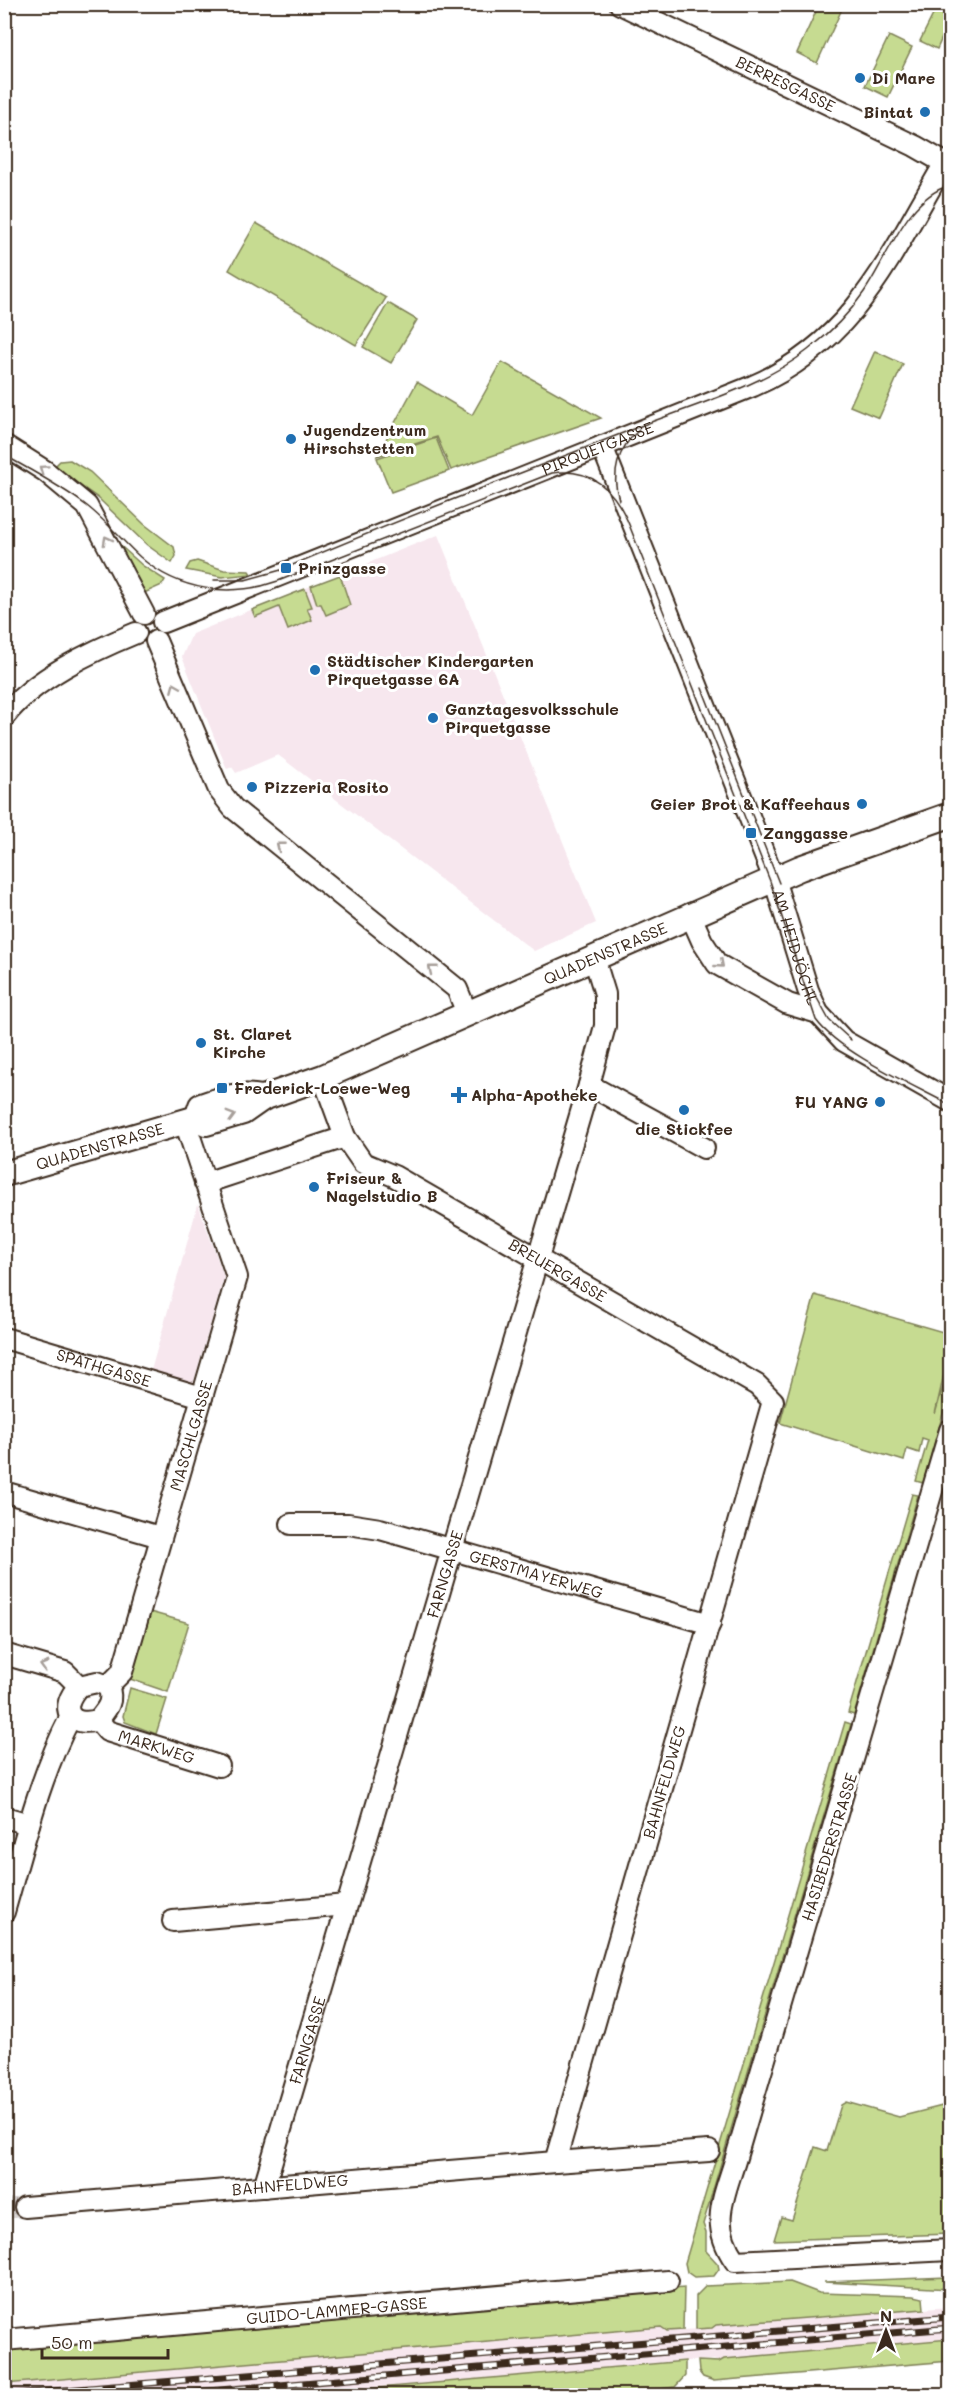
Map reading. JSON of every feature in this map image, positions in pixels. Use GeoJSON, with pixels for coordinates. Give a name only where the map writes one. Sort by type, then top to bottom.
{"type":"FeatureCollection","features":[{"type":"Feature","properties":{"kind":"street","name":"BERRESGASSE"},"geometry":{"type":"LineString","coordinates":[[620,4],[915,146],[948,165]]}},
{"type":"Feature","properties":{"kind":"street","name":"PIRQUETGASSE"},"geometry":{"type":"LineString","coordinates":[[163,622],[770,378],[819,347],[844,324],[871,289],[948,165]]}},
{"type":"Feature","properties":{"kind":"street"},"geometry":{"type":"LineString","coordinates":[[4,445],[45,471],[87,506],[144,614]]}},
{"type":"Feature","properties":{"kind":"street"},"geometry":{"type":"LineString","coordinates":[[602,446],[774,879]]}},
{"type":"Feature","properties":{"kind":"street"},"geometry":{"type":"LineString","coordinates":[[144,614],[155,614],[163,622],[162,635],[156,640],[142,640],[136,633],[135,624],[144,614]]}},
{"type":"Feature","properties":{"kind":"street"},"geometry":{"type":"LineString","coordinates":[[4,717],[14,705],[83,655],[136,633]]}},
{"type":"Feature","properties":{"kind":"street"},"geometry":{"type":"LineString","coordinates":[[156,640],[219,790],[233,808],[456,989],[467,1013]]}},
{"type":"Feature","properties":{"kind":"street","name":"QUADENSTRASSE"},"geometry":{"type":"LineString","coordinates":[[4,1174],[191,1120],[206,1123],[243,1112],[263,1098],[323,1077],[690,914],[774,879],[951,815]]}},
{"type":"Feature","properties":{"kind":"street","name":"AM HEIDJÖCHL"},"geometry":{"type":"LineString","coordinates":[[774,879],[808,990],[818,1013],[844,1041],[951,1101]]}},
{"type":"Feature","properties":{"kind":"street","name":"AM HEIDJÖCHL"},"geometry":{"type":"LineString","coordinates":[[690,914],[702,941],[717,964],[788,1004],[818,1013]]}},
{"type":"Feature","properties":{"kind":"street","name":"FARNGASSE"},"geometry":{"type":"LineString","coordinates":[[264,2187],[536,1258],[589,1085],[604,1026],[604,994],[594,958]]}},
{"type":"Feature","properties":{"kind":"street"},"geometry":{"type":"LineString","coordinates":[[205,1183],[345,1137],[323,1077]]}},
{"type":"Feature","properties":{"kind":"street"},"geometry":{"type":"LineString","coordinates":[[589,1085],[704,1148]]}},
{"type":"Feature","properties":{"kind":"street","name":"MASCHLGASSE"},"geometry":{"type":"LineString","coordinates":[[108,1686],[122,1672],[237,1277],[205,1183],[191,1120]]}},
{"type":"Feature","properties":{"kind":"street","name":"BREUERGASSE"},"geometry":{"type":"LineString","coordinates":[[345,1137],[363,1163],[394,1176],[757,1385],[773,1401]]}},
{"type":"Feature","properties":{"kind":"street","name":"SPÄTHGASSE"},"geometry":{"type":"LineString","coordinates":[[4,1338],[202,1397]]}},
{"type":"Feature","properties":{"kind":"street","name":"BAHNFELDWEG"},"geometry":{"type":"LineString","coordinates":[[555,2162],[773,1401]]}},
{"type":"Feature","properties":{"kind":"street","name":"HASIBEDERSTRASSE"},"geometry":{"type":"LineString","coordinates":[[951,1430],[720,2212],[719,2229],[724,2246],[735,2261],[951,2250]]}},
{"type":"Feature","properties":{"kind":"street"},"geometry":{"type":"LineString","coordinates":[[4,1491],[160,1537]]}},
{"type":"Feature","properties":{"kind":"street","name":"GERSTMAYERWEG"},"geometry":{"type":"LineString","coordinates":[[291,1524],[348,1524],[380,1529],[710,1624]]}},
{"type":"Feature","properties":{"kind":"street"},"geometry":{"type":"LineString","coordinates":[[4,1654],[65,1672],[79,1686]]}},
{"type":"Feature","properties":{"kind":"street"},"geometry":{"type":"LineString","coordinates":[[97,1682],[108,1686],[112,1696],[109,1706],[99,1720],[80,1722],[71,1716],[67,1710],[68,1701],[79,1686],[97,1682]]}},
{"type":"Feature","properties":{"kind":"street"},"geometry":{"type":"LineString","coordinates":[[4,1912],[29,1824],[58,1739],[71,1716]]}},
{"type":"Feature","properties":{"kind":"street","name":"MARKWEG"},"geometry":{"type":"LineString","coordinates":[[99,1720],[107,1731],[219,1766]]}},
{"type":"Feature","properties":{"kind":"street"},"geometry":{"type":"LineString","coordinates":[[4,1817],[29,1824]]}},
{"type":"Feature","properties":{"kind":"street"},"geometry":{"type":"LineString","coordinates":[[173,1921],[346,1905]]}},
{"type":"Feature","properties":{"kind":"street","name":"BAHNFELDWEG"},"geometry":{"type":"LineString","coordinates":[[24,2208],[555,2162],[709,2151]]}},
{"type":"Feature","properties":{"kind":"street","name":"GUIDO-LAMMER-GASSE"},"geometry":{"type":"LineString","coordinates":[[4,2340],[668,2281]]}},
{"type":"Feature","properties":{"kind":"shaded area"},"geometry":{"type":"Polygon","coordinates":[[[438,535],[596,923],[534,951],[278,755],[236,773],[232,767],[227,769],[182,657],[192,634],[263,605],[273,606],[271,602],[438,535]]]}},
{"type":"Feature","properties":{"kind":"shaded area"},"geometry":{"type":"Polygon","coordinates":[[[198,1204],[224,1277],[193,1384],[150,1374],[198,1204]]]}},
{"type":"Feature","properties":{"kind":"shaded area"},"geometry":{"type":"Polygon","coordinates":[[[950,2307],[950,2339],[724,2359],[719,2362],[714,2360],[669,2362],[299,2396],[5,2396],[5,2384],[661,2327],[668,2331],[712,2328],[716,2325],[950,2307]]]}},
{"type":"Feature","properties":{"kind":"green space"},"geometry":{"type":"Polygon","coordinates":[[[819,5],[833,5],[842,9],[817,63],[797,53],[819,5]]]}},
{"type":"Feature","properties":{"kind":"green space"},"geometry":{"type":"Polygon","coordinates":[[[938,5],[950,5],[950,20],[937,49],[920,41],[938,5]]]}},
{"type":"Feature","properties":{"kind":"green space"},"geometry":{"type":"Polygon","coordinates":[[[889,36],[912,47],[888,97],[865,86],[889,36]]]}},
{"type":"Feature","properties":{"kind":"green space"},"geometry":{"type":"Polygon","coordinates":[[[256,223],[386,298],[356,345],[229,270],[256,223]]]}},
{"type":"Feature","properties":{"kind":"green space"},"geometry":{"type":"Polygon","coordinates":[[[388,303],[417,320],[391,363],[363,347],[388,303]]]}},
{"type":"Feature","properties":{"kind":"green space"},"geometry":{"type":"Polygon","coordinates":[[[875,351],[903,364],[879,418],[850,406],[875,351]]]}},
{"type":"Feature","properties":{"kind":"green space"},"geometry":{"type":"Polygon","coordinates":[[[502,362],[601,418],[451,470],[437,437],[377,456],[417,382],[472,415],[502,362]]]}},
{"type":"Feature","properties":{"kind":"green space"},"geometry":{"type":"Polygon","coordinates":[[[436,438],[449,471],[391,492],[377,458],[436,438]]]}},
{"type":"Feature","properties":{"kind":"green space"},"geometry":{"type":"Polygon","coordinates":[[[70,460],[90,472],[144,524],[174,547],[176,556],[172,563],[147,545],[98,498],[54,467],[60,461],[70,460]]]}},
{"type":"Feature","properties":{"kind":"green space"},"geometry":{"type":"Polygon","coordinates":[[[114,540],[143,566],[165,580],[162,585],[142,594],[114,540]]]}},
{"type":"Feature","properties":{"kind":"green space"},"geometry":{"type":"Polygon","coordinates":[[[197,561],[224,570],[249,571],[251,574],[222,577],[186,570],[190,563],[197,561]]]}},
{"type":"Feature","properties":{"kind":"green space"},"geometry":{"type":"Polygon","coordinates":[[[340,575],[350,605],[326,615],[321,604],[317,604],[311,586],[340,575]]]}},
{"type":"Feature","properties":{"kind":"green space"},"geometry":{"type":"Polygon","coordinates":[[[305,589],[312,607],[307,608],[312,620],[288,630],[279,607],[255,617],[252,610],[305,589]]]}},
{"type":"Feature","properties":{"kind":"green space"},"geometry":{"type":"Polygon","coordinates":[[[815,1295],[950,1334],[950,1348],[935,1414],[950,1364],[950,1389],[923,1483],[916,1481],[928,1440],[922,1438],[919,1453],[907,1449],[904,1461],[780,1423],[815,1295]]]}},
{"type":"Feature","properties":{"kind":"green space"},"geometry":{"type":"Polygon","coordinates":[[[912,1494],[918,1495],[854,1715],[848,1713],[912,1494]]]}},
{"type":"Feature","properties":{"kind":"green space"},"geometry":{"type":"Polygon","coordinates":[[[150,1612],[189,1623],[168,1692],[130,1679],[150,1612]]]}},
{"type":"Feature","properties":{"kind":"green space"},"geometry":{"type":"Polygon","coordinates":[[[130,1688],[167,1699],[156,1734],[125,1722],[123,1716],[130,1688]]]}},
{"type":"Feature","properties":{"kind":"green space"},"geometry":{"type":"Polygon","coordinates":[[[845,1722],[851,1724],[703,2224],[706,2232],[706,2251],[718,2264],[719,2269],[714,2276],[694,2277],[687,2272],[685,2263],[845,1722]]]}},
{"type":"Feature","properties":{"kind":"green space"},"geometry":{"type":"Polygon","coordinates":[[[846,2102],[899,2117],[950,2104],[950,2234],[774,2240],[781,2217],[792,2220],[815,2147],[827,2151],[841,2105],[846,2102]]]}},
{"type":"Feature","properties":{"kind":"green space"},"geometry":{"type":"Polygon","coordinates":[[[948,2277],[950,2277],[950,2289],[824,2282],[948,2277]]]}},
{"type":"Feature","properties":{"kind":"green space"},"geometry":{"type":"Polygon","coordinates":[[[790,2282],[819,2293],[914,2296],[923,2298],[924,2309],[716,2325],[712,2328],[696,2329],[696,2296],[706,2286],[790,2282]]]}},
{"type":"Feature","properties":{"kind":"green space"},"geometry":{"type":"Polygon","coordinates":[[[684,2287],[683,2330],[667,2331],[661,2327],[5,2384],[5,2349],[684,2287]]]}},
{"type":"Feature","properties":{"kind":"green space"},"geometry":{"type":"Polygon","coordinates":[[[950,2339],[950,2361],[714,2381],[703,2377],[699,2372],[698,2361],[719,2362],[724,2359],[950,2339]]]}},
{"type":"Feature","properties":{"kind":"green space"},"geometry":{"type":"Polygon","coordinates":[[[685,2361],[685,2376],[675,2387],[606,2396],[299,2395],[685,2361]]]}},
{"type":"Feature","properties":{"kind":"tunnel"},"geometry":{"type":"LineString","coordinates":[[4,2209],[25,2207]]}},
{"type":"Feature","properties":{"kind":"tram line"},"geometry":{"type":"LineString","coordinates":[[214,580],[245,580],[281,570],[416,514],[729,393],[771,374],[808,350],[839,323],[864,292],[910,216],[934,192],[950,185]]}},
{"type":"Feature","properties":{"kind":"tram line"},"geometry":{"type":"LineString","coordinates":[[619,500],[616,481],[618,462],[625,445],[639,430]]}},
{"type":"Feature","properties":{"kind":"tram line"},"geometry":{"type":"LineString","coordinates":[[4,455],[57,485],[87,506],[140,557],[155,568],[188,584],[224,590],[242,589],[278,581],[552,473],[579,474],[601,484],[618,503],[630,527],[770,881],[816,1020],[827,1032],[859,1056],[950,1105]]}},
{"type":"Feature","properties":{"kind":"tram line"},"geometry":{"type":"LineString","coordinates":[[702,688],[779,883]]}},
{"type":"Feature","properties":{"kind":"tram line"},"geometry":{"type":"LineString","coordinates":[[812,989],[829,1020],[851,1040]]}},
{"type":"Feature","properties":{"kind":"railway"},"geometry":{"type":"LineString","coordinates":[[4,2395],[950,2317]]}},
{"type":"Feature","properties":{"kind":"railway"},"geometry":{"type":"LineString","coordinates":[[149,2396],[950,2328]]}},
{"type":"Feature","properties":{"kind":"railway"},"geometry":{"type":"LineString","coordinates":[[770,2396],[806,2393]]}},
{"type":"Feature","properties":{"kind":"place","name":"Di Mare"},"geometry":{"type":"Point","coordinates":[860,78]}},
{"type":"Feature","properties":{"kind":"place","name":"Bintat"},"geometry":{"type":"Point","coordinates":[925,112]}},
{"type":"Feature","properties":{"kind":"place","name":"Jugendzentrum Hirschstetten"},"geometry":{"type":"Point","coordinates":[291,439]}},
{"type":"Feature","properties":{"kind":"place","name":"Prinzgasse"},"geometry":{"type":"Point","coordinates":[286,568]}},
{"type":"Feature","properties":{"kind":"place","name":"Städtischer Kindergarten Pirquetgasse 6A"},"geometry":{"type":"Point","coordinates":[315,670]}},
{"type":"Feature","properties":{"kind":"place","name":"Ganztagesvolksschule Pirquetgasse"},"geometry":{"type":"Point","coordinates":[433,718]}},
{"type":"Feature","properties":{"kind":"place","name":"Pizzeria Rosito"},"geometry":{"type":"Point","coordinates":[252,787]}},
{"type":"Feature","properties":{"kind":"place","name":"Geier Brot & Kaffeehaus"},"geometry":{"type":"Point","coordinates":[862,804]}},
{"type":"Feature","properties":{"kind":"place","name":"Zanggasse"},"geometry":{"type":"Point","coordinates":[751,833]}},
{"type":"Feature","properties":{"kind":"place","name":"St. Claret Kirche"},"geometry":{"type":"Point","coordinates":[201,1043]}},
{"type":"Feature","properties":{"kind":"place","name":"Frederick-Loewe-Weg"},"geometry":{"type":"Point","coordinates":[222,1088]}},
{"type":"Feature","properties":{"kind":"place","name":"Alpha-Apotheke"},"geometry":{"type":"Point","coordinates":[459,1095]}},
{"type":"Feature","properties":{"kind":"place","name":"FU YANG"},"geometry":{"type":"Point","coordinates":[880,1102]}},
{"type":"Feature","properties":{"kind":"place","name":"die Stickfee"},"geometry":{"type":"Point","coordinates":[684,1110]}},
{"type":"Feature","properties":{"kind":"place","name":"Friseur & Nagelstudio B"},"geometry":{"type":"Point","coordinates":[314,1187]}}]}
